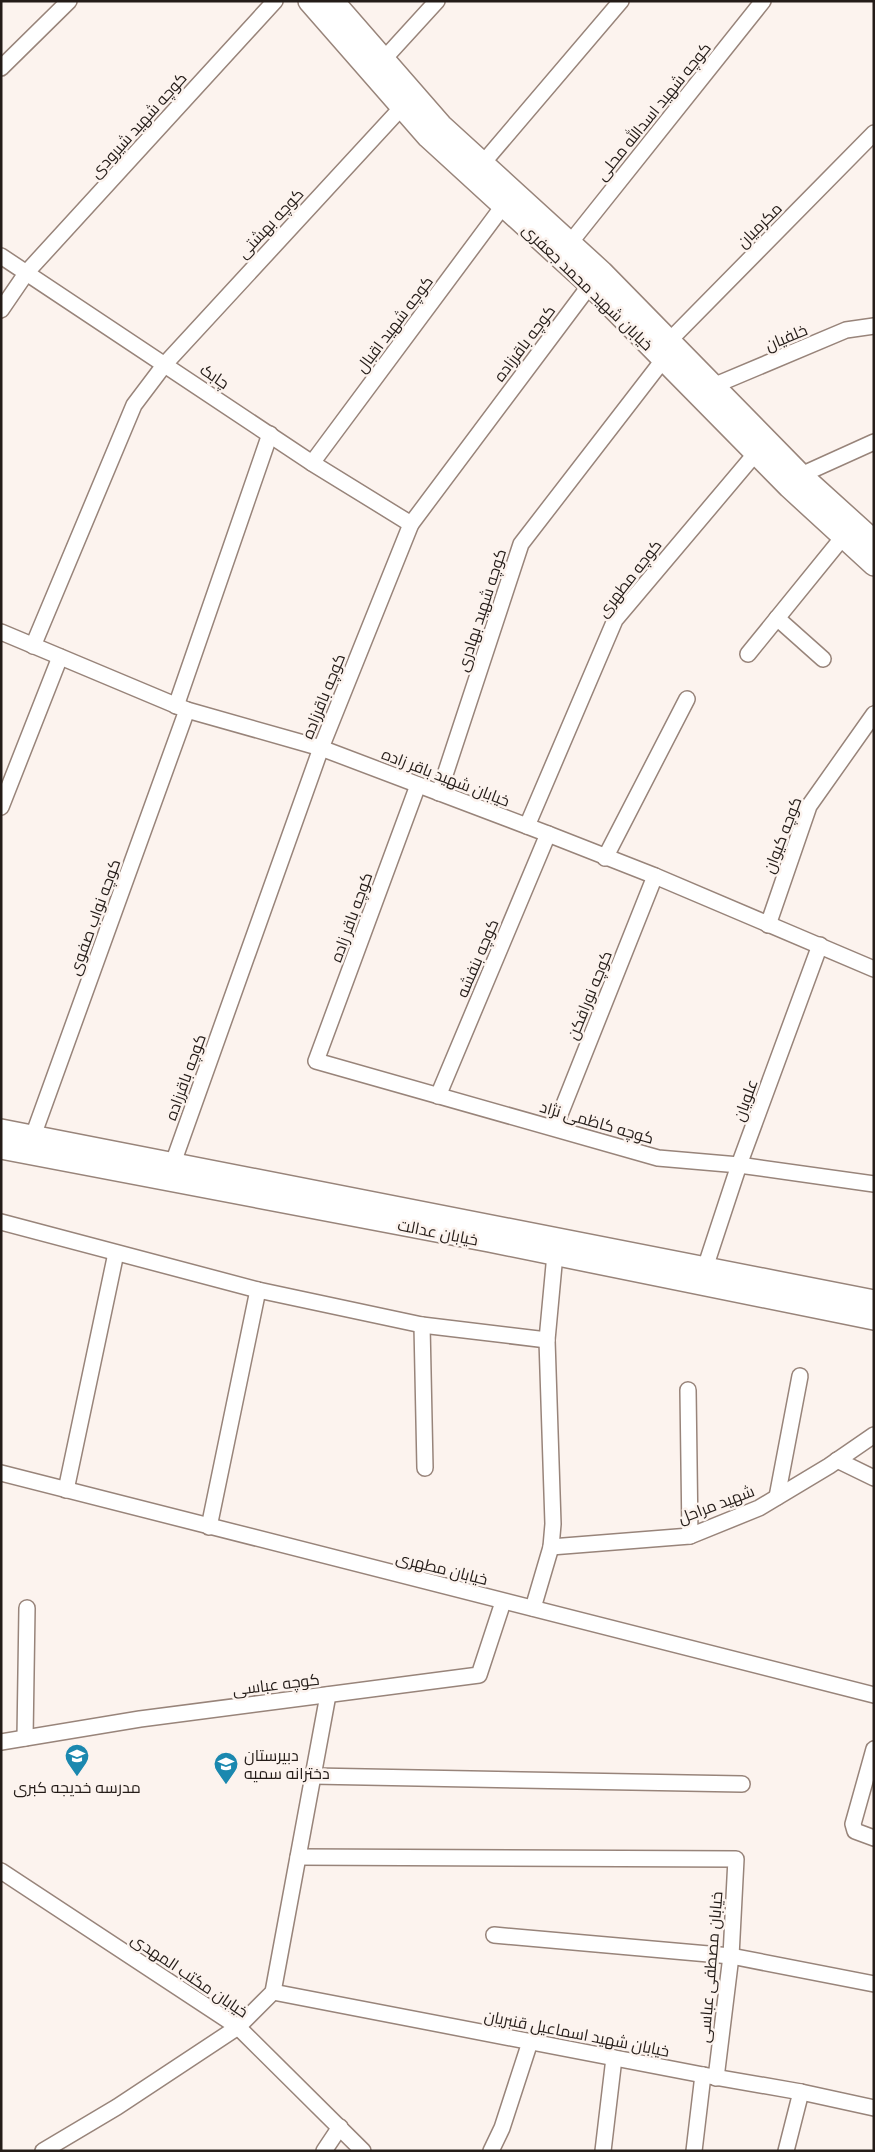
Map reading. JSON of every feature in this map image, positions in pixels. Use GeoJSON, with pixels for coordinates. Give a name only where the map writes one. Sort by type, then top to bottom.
{"type":"FeatureCollection","features":[{"type":"Feature","properties":{"kind":"main road","name":"خیابان شهید محمد جعفری"},"geometry":{"type":"LineString","coordinates":[[310,1],[428,137],[590,285],[666,350],[714,386],[801,475],[874,541]]}},
{"type":"Feature","properties":{"kind":"main road","name":"خیابان شهید محمد جعفری"},"geometry":{"type":"LineString","coordinates":[[333,1],[441,125],[570,243],[666,350],[755,454],[874,566]]}},
{"type":"Feature","properties":{"kind":"main road","name":"خیابان عدالت"},"geometry":{"type":"LineString","coordinates":[[2,1146],[34,1136],[874,1301]]}},
{"type":"Feature","properties":{"kind":"main road","name":"خیابان عدالت"},"geometry":{"type":"LineString","coordinates":[[2,1146],[555,1254],[874,1319]]}},
{"type":"Feature","properties":{"kind":"street"},"geometry":{"type":"LineString","coordinates":[[1,68],[69,1]]}},
{"type":"Feature","properties":{"kind":"street","name":"کوچه شهید شیرودی"},"geometry":{"type":"LineString","coordinates":[[1,310],[27,272],[275,1]]}},
{"type":"Feature","properties":{"kind":"street"},"geometry":{"type":"LineString","coordinates":[[384,59],[437,1]]}},
{"type":"Feature","properties":{"kind":"street"},"geometry":{"type":"LineString","coordinates":[[483,164],[621,1]]}},
{"type":"Feature","properties":{"kind":"street","name":"کوچه شهید اسدالله محلی"},"geometry":{"type":"LineString","coordinates":[[570,243],[763,1]]}},
{"type":"Feature","properties":{"kind":"street","name":"کوچه بهشتی"},"geometry":{"type":"LineString","coordinates":[[33,646],[134,405],[165,364],[402,107]]}},
{"type":"Feature","properties":{"kind":"street","name":"مکرمیان"},"geometry":{"type":"LineString","coordinates":[[666,350],[874,133]]}},
{"type":"Feature","properties":{"kind":"street","name":"کوچه شهید اقبال"},"geometry":{"type":"LineString","coordinates":[[312,463],[503,206]]}},
{"type":"Feature","properties":{"kind":"street","name":"چابک"},"geometry":{"type":"LineString","coordinates":[[1,256],[312,463],[411,524]]}},
{"type":"Feature","properties":{"kind":"street","name":"کوچه باقرزاده"},"geometry":{"type":"LineString","coordinates":[[173,1163],[320,748],[411,524],[590,285]]}},
{"type":"Feature","properties":{"kind":"street","name":"خلفیان"},"geometry":{"type":"LineString","coordinates":[[714,386],[846,330],[874,326]]}},
{"type":"Feature","properties":{"kind":"street","name":"کوچه شهید بهادری"},"geometry":{"type":"LineString","coordinates":[[438,793],[521,544],[666,350]]}},
{"type":"Feature","properties":{"kind":"street","name":"کوچه نواب صفوی"},"geometry":{"type":"LineString","coordinates":[[34,1136],[181,708],[270,434]]}},
{"type":"Feature","properties":{"kind":"street"},"geometry":{"type":"LineString","coordinates":[[801,475],[874,442]]}},
{"type":"Feature","properties":{"kind":"street","name":"کوچه مطهری"},"geometry":{"type":"LineString","coordinates":[[527,826],[615,620],[755,454]]}},
{"type":"Feature","properties":{"kind":"street"},"geometry":{"type":"LineString","coordinates":[[748,654],[843,537]]}},
{"type":"Feature","properties":{"kind":"street"},"geometry":{"type":"LineString","coordinates":[[777,618],[823,659]]}},
{"type":"Feature","properties":{"kind":"street","name":"خیابان شهید باقر زاده"},"geometry":{"type":"LineString","coordinates":[[1,632],[181,708],[320,748],[548,834],[605,858],[655,876],[874,969]]}},
{"type":"Feature","properties":{"kind":"street"},"geometry":{"type":"LineString","coordinates":[[1,807],[60,657]]}},
{"type":"Feature","properties":{"kind":"street"},"geometry":{"type":"LineString","coordinates":[[605,858],[687,699]]}},
{"type":"Feature","properties":{"kind":"street","name":"کوچه کیوان"},"geometry":{"type":"LineString","coordinates":[[768,925],[809,806],[874,714]]}},
{"type":"Feature","properties":{"kind":"street","name":"کوچه باقر زاده"},"geometry":{"type":"LineString","coordinates":[[316,1061],[418,784]]}},
{"type":"Feature","properties":{"kind":"street","name":"کوچه بنفشه"},"geometry":{"type":"LineString","coordinates":[[438,1096],[548,834]]}},
{"type":"Feature","properties":{"kind":"street","name":"کوچه نورافکن"},"geometry":{"type":"LineString","coordinates":[[555,1127],[655,876]]}},
{"type":"Feature","properties":{"kind":"street","name":"علویان"},"geometry":{"type":"LineString","coordinates":[[705,1268],[739,1165],[820,945]]}},
{"type":"Feature","properties":{"kind":"street","name":"کوچه کاظمی نژاد"},"geometry":{"type":"LineString","coordinates":[[316,1061],[555,1127],[658,1158],[739,1165],[874,1184]]}},
{"type":"Feature","properties":{"kind":"street"},"geometry":{"type":"LineString","coordinates":[[1,1222],[258,1290],[422,1325],[547,1340]]}},
{"type":"Feature","properties":{"kind":"street"},"geometry":{"type":"LineString","coordinates":[[66,1490],[116,1253]]}},
{"type":"Feature","properties":{"kind":"street"},"geometry":{"type":"LineString","coordinates":[[533,1608],[551,1547],[553,1524],[547,1340],[555,1254]]}},
{"type":"Feature","properties":{"kind":"street"},"geometry":{"type":"LineString","coordinates":[[209,1526],[258,1290]]}},
{"type":"Feature","properties":{"kind":"street"},"geometry":{"type":"LineString","coordinates":[[422,1325],[425,1468]]}},
{"type":"Feature","properties":{"kind":"street"},"geometry":{"type":"LineString","coordinates":[[777,1497],[800,1376]]}},
{"type":"Feature","properties":{"kind":"street"},"geometry":{"type":"LineString","coordinates":[[688,1390],[690,1536]]}},
{"type":"Feature","properties":{"kind":"street","name":"شهید مراحل"},"geometry":{"type":"LineString","coordinates":[[551,1547],[690,1536],[759,1508],[874,1435]]}},
{"type":"Feature","properties":{"kind":"street"},"geometry":{"type":"LineString","coordinates":[[837,1460],[874,1478]]}},
{"type":"Feature","properties":{"kind":"street","name":"خیابان مطهری"},"geometry":{"type":"LineString","coordinates":[[1,1473],[874,1695]]}},
{"type":"Feature","properties":{"kind":"street","name":"کوچه عباسی"},"geometry":{"type":"LineString","coordinates":[[1,1742],[140,1719],[479,1675],[503,1602]]}},
{"type":"Feature","properties":{"kind":"street"},"geometry":{"type":"LineString","coordinates":[[25,1738],[27,1608]]}},
{"type":"Feature","properties":{"kind":"street"},"geometry":{"type":"LineString","coordinates":[[43,2151],[117,2107],[238,2027],[273,1992],[328,1695]]}},
{"type":"Feature","properties":{"kind":"street"},"geometry":{"type":"LineString","coordinates":[[874,1749],[853,1824],[855,1831],[860,1835],[874,1838]]}},
{"type":"Feature","properties":{"kind":"street"},"geometry":{"type":"LineString","coordinates":[[313,1776],[742,1784]]}},
{"type":"Feature","properties":{"kind":"street","name":"خیابان مصطفی عباسی"},"geometry":{"type":"LineString","coordinates":[[298,1857],[736,1859],[731,1956],[710,2077],[694,2151]]}},
{"type":"Feature","properties":{"kind":"street","name":"خیابان مکتب المهدی"},"geometry":{"type":"LineString","coordinates":[[1,1871],[238,2027],[363,2151]]}},
{"type":"Feature","properties":{"kind":"street"},"geometry":{"type":"LineString","coordinates":[[494,1935],[731,1956],[874,1984]]}},
{"type":"Feature","properties":{"kind":"street","name":"خیابان شهید اسماعیل قنبریان"},"geometry":{"type":"LineString","coordinates":[[273,1992],[710,2077],[801,2092],[874,2108]]}},
{"type":"Feature","properties":{"kind":"street"},"geometry":{"type":"LineString","coordinates":[[491,2151],[502,2128],[530,2042]]}},
{"type":"Feature","properties":{"kind":"street"},"geometry":{"type":"LineString","coordinates":[[603,2151],[614,2058]]}},
{"type":"Feature","properties":{"kind":"street"},"geometry":{"type":"LineString","coordinates":[[786,2151],[801,2092]]}},
{"type":"Feature","properties":{"kind":"street"},"geometry":{"type":"LineString","coordinates":[[324,2151],[340,2127]]}},
{"type":"Feature","properties":{"kind":"place","name":"مدرسه خدیجه کبری"},"geometry":{"type":"Point","coordinates":[77,1777]}},
{"type":"Feature","properties":{"kind":"place","name":"دبیرستان دخترانه سمیه"},"geometry":{"type":"Point","coordinates":[226,1785]}}]}
